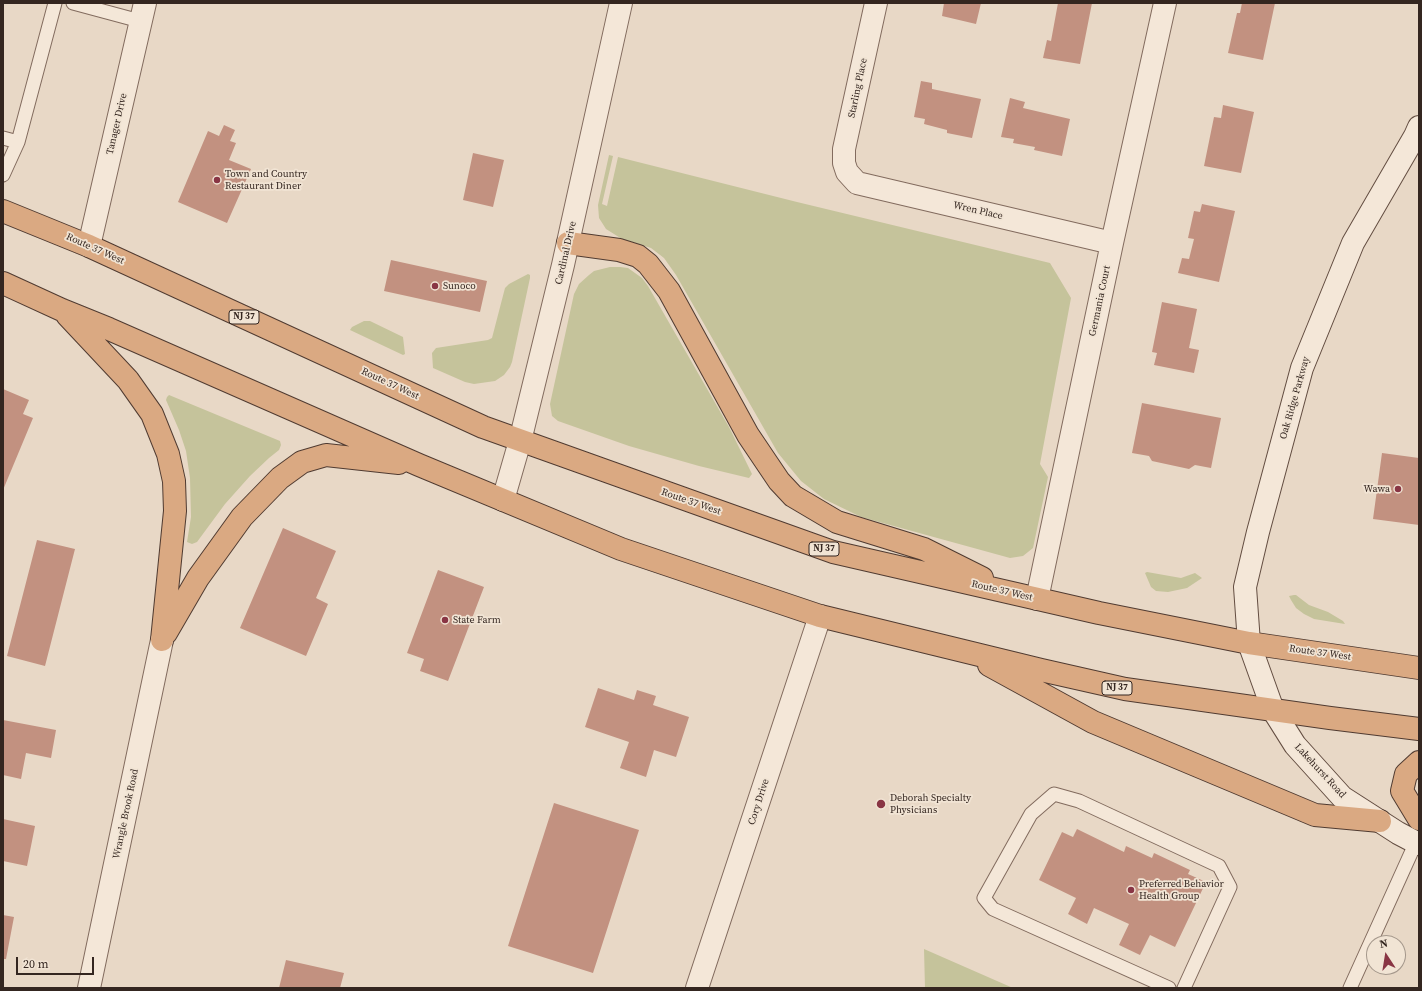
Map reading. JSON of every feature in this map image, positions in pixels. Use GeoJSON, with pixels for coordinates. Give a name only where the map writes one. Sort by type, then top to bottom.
{"type":"FeatureCollection","features":[{"type":"Feature","properties":{"kind":"highway","name":"Route 37 West"},"geometry":{"type":"LineString","coordinates":[[3,211],[89,246],[483,427],[833,552],[1099,613],[1249,643],[1419,668]]}},
{"type":"Feature","properties":{"kind":"highway"},"geometry":{"type":"LineString","coordinates":[[568,243],[619,250],[638,256],[648,264],[669,291],[748,435],[779,481],[793,496],[837,522],[924,549],[1015,594]]}},
{"type":"Feature","properties":{"kind":"highway","name":"NJ 37"},"geometry":{"type":"LineString","coordinates":[[3,283],[418,464],[621,549],[820,616],[1125,689],[1419,729]]}},
{"type":"Feature","properties":{"kind":"highway"},"geometry":{"type":"LineString","coordinates":[[62,310],[128,380],[152,414],[168,454],[174,481],[175,511],[162,640]]}},
{"type":"Feature","properties":{"kind":"highway"},"geometry":{"type":"LineString","coordinates":[[162,640],[198,578],[242,517],[280,478],[302,462],[326,455],[418,464]]}},
{"type":"Feature","properties":{"kind":"highway"},"geometry":{"type":"LineString","coordinates":[[964,651],[1093,722],[1315,815],[1380,821]]}},
{"type":"Feature","properties":{"kind":"highway"},"geometry":{"type":"LineString","coordinates":[[1419,762],[1406,774],[1402,791],[1419,818]]}},
{"type":"Feature","properties":{"kind":"street","name":"Cardinal Drive"},"geometry":{"type":"LineString","coordinates":[[503,500],[520,441],[568,243],[621,3]]}},
{"type":"Feature","properties":{"kind":"street","name":"Starling Place"},"geometry":{"type":"LineString","coordinates":[[847,172],[844,163],[844,149],[876,3]]}},
{"type":"Feature","properties":{"kind":"street","name":"Germania Court"},"geometry":{"type":"LineString","coordinates":[[1037,599],[1112,243],[1165,3]]}},
{"type":"Feature","properties":{"kind":"street","name":"Tanager Drive"},"geometry":{"type":"LineString","coordinates":[[89,246],[143,12]]}},
{"type":"Feature","properties":{"kind":"street","name":"Oak Ridge Parkway"},"geometry":{"type":"LineString","coordinates":[[1249,643],[1245,587],[1258,532],[1302,368],[1352,243],[1418,131]]}},
{"type":"Feature","properties":{"kind":"street","name":"Wren Place"},"geometry":{"type":"LineString","coordinates":[[847,172],[857,183],[1112,243]]}},
{"type":"Feature","properties":{"kind":"street","name":"Cory Drive"},"geometry":{"type":"LineString","coordinates":[[697,988],[820,616]]}},
{"type":"Feature","properties":{"kind":"street","name":"Wrangle Brook Road"},"geometry":{"type":"LineString","coordinates":[[89,988],[162,640]]}},
{"type":"Feature","properties":{"kind":"street","name":"Lakehurst Road"},"geometry":{"type":"LineString","coordinates":[[1249,643],[1273,710],[1295,745],[1342,797],[1418,843]]}},
{"type":"Feature","properties":{"kind":"lane"},"geometry":{"type":"LineString","coordinates":[[3,175],[18,142],[55,3]]}},
{"type":"Feature","properties":{"kind":"lane"},"geometry":{"type":"LineString","coordinates":[[73,3],[143,12]]}},
{"type":"Feature","properties":{"kind":"lane"},"geometry":{"type":"LineString","coordinates":[[3,138],[18,142]]}},
{"type":"Feature","properties":{"kind":"lane"},"geometry":{"type":"LineString","coordinates":[[1169,988],[993,909],[984,898],[1032,814],[1054,794],[1079,801],[1219,866],[1230,887],[1184,988]]}},
{"type":"Feature","properties":{"kind":"lane"},"geometry":{"type":"LineString","coordinates":[[1350,988],[1418,843]]}},
{"type":"Feature","properties":{"kind":"shaded area"},"geometry":{"type":"Polygon","coordinates":[[[609,155],[613,156],[602,204],[607,206],[618,157],[1050,263],[1071,298],[1040,464],[1048,477],[1033,548],[1023,556],[1010,558],[861,517],[824,499],[801,481],[778,453],[676,275],[664,258],[651,248],[622,239],[606,229],[599,218],[598,205],[609,155]]]}},
{"type":"Feature","properties":{"kind":"shaded area"},"geometry":{"type":"Polygon","coordinates":[[[610,267],[628,268],[642,278],[648,286],[729,427],[752,474],[749,478],[699,466],[629,446],[558,421],[552,416],[550,404],[574,294],[579,284],[594,271],[610,267]]]}},
{"type":"Feature","properties":{"kind":"shaded area"},"geometry":{"type":"Polygon","coordinates":[[[528,274],[530,275],[530,278],[512,362],[504,375],[495,381],[474,384],[465,382],[433,368],[432,353],[436,348],[488,340],[492,338],[505,288],[509,284],[528,274]]]}},
{"type":"Feature","properties":{"kind":"shaded area"},"geometry":{"type":"Polygon","coordinates":[[[364,321],[370,321],[403,337],[405,354],[403,355],[350,330],[352,327],[364,321]]]}},
{"type":"Feature","properties":{"kind":"shaded area"},"geometry":{"type":"Polygon","coordinates":[[[169,395],[280,441],[281,445],[279,450],[250,476],[225,504],[197,542],[192,544],[187,542],[191,517],[190,478],[186,451],[166,400],[169,395]]]}},
{"type":"Feature","properties":{"kind":"shaded area"},"geometry":{"type":"Polygon","coordinates":[[[1147,572],[1181,578],[1195,573],[1202,578],[1187,588],[1168,592],[1156,591],[1151,587],[1145,573],[1147,572]]]}},
{"type":"Feature","properties":{"kind":"shaded area"},"geometry":{"type":"Polygon","coordinates":[[[1296,595],[1309,605],[1328,612],[1343,621],[1345,624],[1314,619],[1304,614],[1296,608],[1289,596],[1296,595]]]}},
{"type":"Feature","properties":{"kind":"shaded area"},"geometry":{"type":"Polygon","coordinates":[[[924,949],[1013,988],[925,988],[924,949]]]}},
{"type":"Feature","properties":{"kind":"building"},"geometry":{"type":"Polygon","coordinates":[[[944,3],[981,3],[976,24],[942,16],[944,3]]]}},
{"type":"Feature","properties":{"kind":"building"},"geometry":{"type":"Polygon","coordinates":[[[1058,3],[1092,3],[1080,64],[1043,58],[1047,40],[1051,41],[1058,3]]]}},
{"type":"Feature","properties":{"kind":"building"},"geometry":{"type":"Polygon","coordinates":[[[1242,3],[1275,3],[1263,60],[1228,53],[1237,13],[1240,13],[1242,3]]]}},
{"type":"Feature","properties":{"kind":"building"},"geometry":{"type":"Polygon","coordinates":[[[921,81],[932,83],[932,89],[981,99],[972,138],[947,133],[947,130],[924,124],[925,119],[914,117],[921,81]]]}},
{"type":"Feature","properties":{"kind":"building"},"geometry":{"type":"Polygon","coordinates":[[[1010,98],[1025,102],[1023,108],[1070,119],[1062,156],[1034,150],[1035,147],[1013,143],[1014,139],[1001,137],[1010,98]]]}},
{"type":"Feature","properties":{"kind":"building"},"geometry":{"type":"Polygon","coordinates":[[[1223,105],[1254,112],[1241,173],[1204,166],[1214,117],[1221,118],[1223,105]]]}},
{"type":"Feature","properties":{"kind":"building","name":"Town and Country Restaurant Diner"},"geometry":{"type":"Polygon","coordinates":[[[224,125],[235,130],[230,141],[236,143],[229,160],[251,169],[227,223],[178,202],[208,131],[219,136],[224,125]]]}},
{"type":"Feature","properties":{"kind":"building"},"geometry":{"type":"Polygon","coordinates":[[[473,153],[504,160],[493,207],[463,200],[473,153]]]}},
{"type":"Feature","properties":{"kind":"building"},"geometry":{"type":"Polygon","coordinates":[[[1202,204],[1235,211],[1219,282],[1178,273],[1182,258],[1189,259],[1194,239],[1188,238],[1194,211],[1200,212],[1202,204]]]}},
{"type":"Feature","properties":{"kind":"building","name":"Sunoco"},"geometry":{"type":"Polygon","coordinates":[[[391,260],[487,281],[480,312],[384,291],[391,260]]]}},
{"type":"Feature","properties":{"kind":"building"},"geometry":{"type":"Polygon","coordinates":[[[1162,302],[1197,309],[1189,348],[1199,350],[1194,373],[1154,365],[1157,353],[1152,352],[1162,302]]]}},
{"type":"Feature","properties":{"kind":"building"},"geometry":{"type":"Polygon","coordinates":[[[3,389],[29,400],[23,414],[33,418],[3,490],[3,389]]]}},
{"type":"Feature","properties":{"kind":"building"},"geometry":{"type":"Polygon","coordinates":[[[1142,403],[1221,418],[1211,468],[1195,465],[1189,469],[1152,461],[1149,456],[1132,453],[1142,403]]]}},
{"type":"Feature","properties":{"kind":"building","name":"Wawa"},"geometry":{"type":"Polygon","coordinates":[[[1382,453],[1419,458],[1419,525],[1373,519],[1382,453]]]}},
{"type":"Feature","properties":{"kind":"building"},"geometry":{"type":"Polygon","coordinates":[[[283,528],[336,551],[316,598],[328,604],[306,656],[240,628],[283,528]]]}},
{"type":"Feature","properties":{"kind":"building"},"geometry":{"type":"Polygon","coordinates":[[[37,540],[75,549],[45,666],[7,656],[37,540]]]}},
{"type":"Feature","properties":{"kind":"building","name":"State Farm"},"geometry":{"type":"Polygon","coordinates":[[[438,570],[484,587],[448,681],[420,671],[424,659],[407,653],[438,570]]]}},
{"type":"Feature","properties":{"kind":"building"},"geometry":{"type":"Polygon","coordinates":[[[598,688],[634,700],[637,690],[656,696],[653,705],[689,717],[676,757],[654,750],[646,777],[620,768],[629,742],[585,727],[598,688]]]}},
{"type":"Feature","properties":{"kind":"building"},"geometry":{"type":"Polygon","coordinates":[[[3,720],[56,730],[51,758],[26,753],[21,779],[3,775],[3,720]]]}},
{"type":"Feature","properties":{"kind":"building"},"geometry":{"type":"Polygon","coordinates":[[[554,803],[639,830],[593,973],[508,946],[554,803]]]}},
{"type":"Feature","properties":{"kind":"building"},"geometry":{"type":"Polygon","coordinates":[[[3,819],[35,826],[27,866],[3,861],[3,819]]]}},
{"type":"Feature","properties":{"kind":"building","name":"Preferred Behavior Health Group"},"geometry":{"type":"Polygon","coordinates":[[[1077,829],[1124,852],[1126,846],[1152,858],[1154,853],[1190,870],[1188,874],[1206,882],[1175,947],[1150,935],[1140,955],[1119,945],[1129,924],[1094,908],[1087,924],[1068,914],[1076,898],[1039,880],[1062,832],[1073,837],[1077,829]]]}},
{"type":"Feature","properties":{"kind":"building"},"geometry":{"type":"Polygon","coordinates":[[[3,915],[14,917],[6,959],[3,959],[3,915]]]}},
{"type":"Feature","properties":{"kind":"building"},"geometry":{"type":"Polygon","coordinates":[[[286,960],[344,973],[340,988],[279,988],[286,960]]]}},
{"type":"Feature","properties":{"kind":"place","name":"Town and Country Restaurant Diner"},"geometry":{"type":"Point","coordinates":[217,180]}},
{"type":"Feature","properties":{"kind":"place","name":"Sunoco"},"geometry":{"type":"Point","coordinates":[435,286]}},
{"type":"Feature","properties":{"kind":"place","name":"Wawa"},"geometry":{"type":"Point","coordinates":[1398,489]}},
{"type":"Feature","properties":{"kind":"place","name":"State Farm"},"geometry":{"type":"Point","coordinates":[445,620]}},
{"type":"Feature","properties":{"kind":"place","name":"Deborah Specialty Physicians"},"geometry":{"type":"Point","coordinates":[881,804]}},
{"type":"Feature","properties":{"kind":"place","name":"Preferred Behavior Health Group"},"geometry":{"type":"Point","coordinates":[1131,890]}}]}
